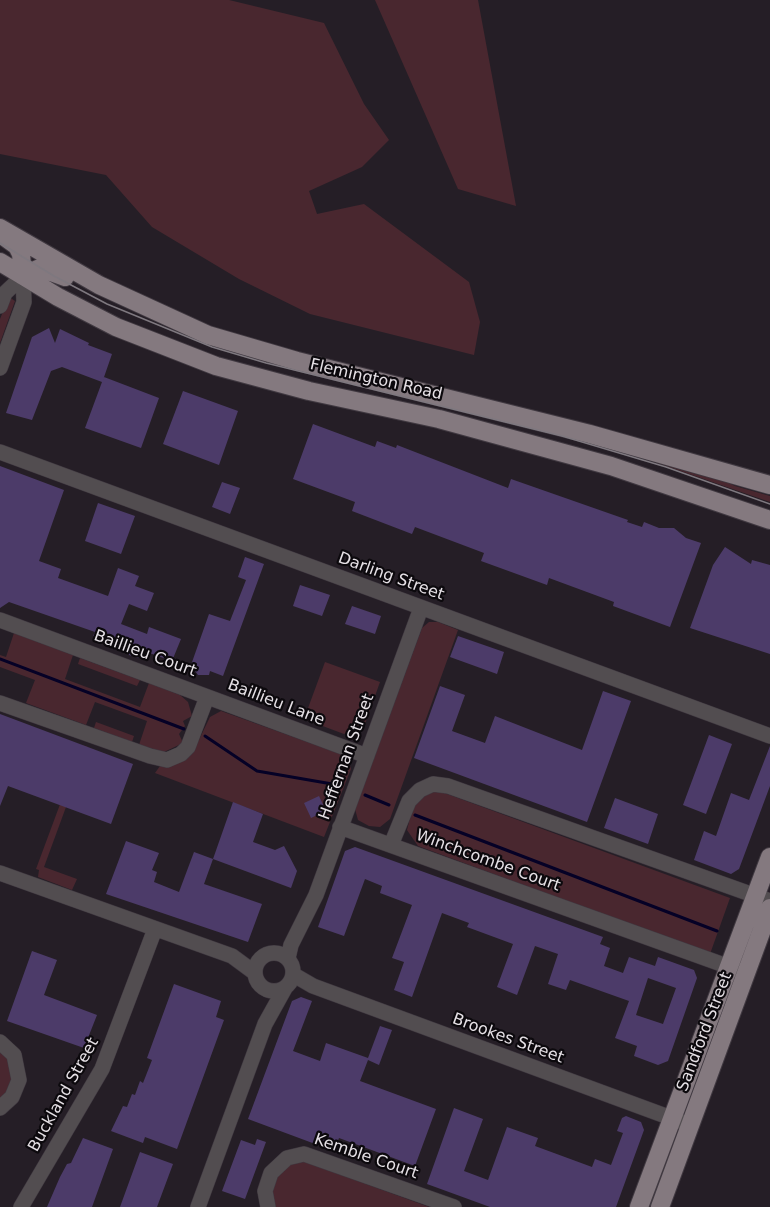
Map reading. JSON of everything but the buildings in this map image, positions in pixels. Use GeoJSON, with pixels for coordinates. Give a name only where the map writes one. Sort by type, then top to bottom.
{"type":"FeatureCollection","features":[{"type":"Feature","properties":{"kind":"main road","name":"Flemington Road"},"geometry":{"type":"LineString","coordinates":[[0,228],[99,285],[208,335],[297,361],[590,434],[770,485]]}},
{"type":"Feature","properties":{"kind":"main road"},"geometry":{"type":"LineString","coordinates":[[0,234],[17,246],[22,258],[23,276],[40,268],[47,269],[175,326],[208,335]]}},
{"type":"Feature","properties":{"kind":"main road","name":"Flemington Road"},"geometry":{"type":"LineString","coordinates":[[0,262],[116,327],[216,366],[309,391],[439,419],[611,466],[770,520]]}},
{"type":"Feature","properties":{"kind":"main road","name":"Sandford Street"},"geometry":{"type":"LineString","coordinates":[[660,1207],[690,1125],[738,970],[763,899],[770,857]]}},
{"type":"Feature","properties":{"kind":"main road","name":"Sandford Street"},"geometry":{"type":"LineString","coordinates":[[639,1207],[672,1118],[738,970],[770,908]]}},
{"type":"Feature","properties":{"kind":"street"},"geometry":{"type":"LineString","coordinates":[[0,306],[5,293],[23,276]]}},
{"type":"Feature","properties":{"kind":"street"},"geometry":{"type":"LineString","coordinates":[[0,368],[24,302],[23,276]]}},
{"type":"Feature","properties":{"kind":"street","name":"Darling Street"},"geometry":{"type":"LineString","coordinates":[[0,452],[770,736]]}},
{"type":"Feature","properties":{"kind":"street","name":"Heffernan Street"},"geometry":{"type":"LineString","coordinates":[[288,958],[316,895],[421,608]]}},
{"type":"Feature","properties":{"kind":"street","name":"Baillieu Court"},"geometry":{"type":"LineString","coordinates":[[0,620],[207,697],[185,751],[167,760],[0,703]]}},
{"type":"Feature","properties":{"kind":"street","name":"Baillieu Lane"},"geometry":{"type":"LineString","coordinates":[[207,697],[366,756]]}},
{"type":"Feature","properties":{"kind":"street","name":"Winchcombe Court"},"geometry":{"type":"LineString","coordinates":[[738,970],[391,845],[409,801],[420,790],[433,784],[447,786],[763,899]]}},
{"type":"Feature","properties":{"kind":"street"},"geometry":{"type":"LineString","coordinates":[[340,827],[391,845]]}},
{"type":"Feature","properties":{"kind":"street"},"geometry":{"type":"LineString","coordinates":[[0,873],[232,956],[255,973],[263,987],[265,1024]]}},
{"type":"Feature","properties":{"kind":"street","name":"Heffernan Street"},"geometry":{"type":"LineString","coordinates":[[266,955],[304,918]]}},
{"type":"Feature","properties":{"kind":"street","name":"Buckland Street"},"geometry":{"type":"LineString","coordinates":[[21,1207],[102,1069],[155,929]]}},
{"type":"Feature","properties":{"kind":"street"},"geometry":{"type":"LineString","coordinates":[[198,1207],[265,1024],[289,982],[288,958],[266,955],[232,956]]}},
{"type":"Feature","properties":{"kind":"street"},"geometry":{"type":"LineString","coordinates":[[255,973],[266,955]]}},
{"type":"Feature","properties":{"kind":"street"},"geometry":{"type":"LineString","coordinates":[[263,987],[274,991],[289,982]]}},
{"type":"Feature","properties":{"kind":"street","name":"Brookes Street"},"geometry":{"type":"LineString","coordinates":[[289,982],[313,986],[690,1125]]}},
{"type":"Feature","properties":{"kind":"street"},"geometry":{"type":"LineString","coordinates":[[0,1042],[14,1056],[19,1080],[12,1097],[0,1108]]}},
{"type":"Feature","properties":{"kind":"street","name":"Kemble Court"},"geometry":{"type":"LineString","coordinates":[[268,1207],[265,1191],[271,1173],[287,1158],[304,1154],[454,1207]]}},
{"type":"Feature","properties":{"kind":"shaded area"},"geometry":{"type":"Polygon","coordinates":[[[0,0],[229,0],[324,23],[364,104],[389,140],[362,167],[309,191],[317,214],[364,204],[469,282],[480,322],[474,355],[310,314],[239,279],[152,227],[106,175],[0,154],[0,0]]]}},
{"type":"Feature","properties":{"kind":"shaded area"},"geometry":{"type":"Polygon","coordinates":[[[375,0],[478,0],[516,206],[458,189],[375,0]]]}},
{"type":"Feature","properties":{"kind":"shaded area"},"geometry":{"type":"Polygon","coordinates":[[[9,297],[15,301],[0,343],[0,319],[9,297]]]}},
{"type":"Feature","properties":{"kind":"shaded area"},"geometry":{"type":"Polygon","coordinates":[[[646,459],[715,476],[735,486],[770,496],[770,502],[646,459]]]}},
{"type":"Feature","properties":{"kind":"shaded area"},"geometry":{"type":"Polygon","coordinates":[[[429,622],[438,622],[458,630],[390,819],[380,827],[369,826],[358,820],[355,809],[422,628],[429,622]]]}},
{"type":"Feature","properties":{"kind":"shaded area"},"geometry":{"type":"Polygon","coordinates":[[[14,633],[73,655],[65,679],[140,707],[149,683],[180,695],[188,702],[192,716],[183,721],[185,726],[179,734],[183,743],[164,752],[139,745],[147,721],[95,702],[86,725],[26,703],[35,680],[0,667],[0,655],[6,657],[14,633]]]}},
{"type":"Feature","properties":{"kind":"shaded area"},"geometry":{"type":"Polygon","coordinates":[[[80,658],[140,680],[137,686],[78,664],[80,658]]]}},
{"type":"Feature","properties":{"kind":"shaded area"},"geometry":{"type":"Polygon","coordinates":[[[325,662],[380,682],[365,724],[344,734],[304,719],[325,662]]]}},
{"type":"Feature","properties":{"kind":"shaded area"},"geometry":{"type":"Polygon","coordinates":[[[221,711],[338,753],[348,759],[351,769],[324,837],[155,773],[160,766],[168,766],[194,750],[210,717],[221,711]]]}},
{"type":"Feature","properties":{"kind":"shaded area"},"geometry":{"type":"Polygon","coordinates":[[[96,722],[134,736],[132,742],[94,728],[96,722]]]}},
{"type":"Feature","properties":{"kind":"shaded area"},"geometry":{"type":"Polygon","coordinates":[[[82,745],[88,747],[44,867],[77,879],[72,890],[38,877],[39,870],[36,869],[82,745]]]}},
{"type":"Feature","properties":{"kind":"shaded area"},"geometry":{"type":"Polygon","coordinates":[[[439,791],[730,898],[710,954],[418,846],[407,830],[414,802],[424,793],[439,791]]]}},
{"type":"Feature","properties":{"kind":"shaded area"},"geometry":{"type":"Polygon","coordinates":[[[0,1050],[10,1060],[13,1074],[6,1094],[0,1101],[0,1050]]]}},
{"type":"Feature","properties":{"kind":"shaded area"},"geometry":{"type":"Polygon","coordinates":[[[303,1161],[429,1207],[274,1207],[271,1192],[278,1172],[282,1167],[303,1161]]]}},
{"type":"Feature","properties":{"kind":"waterway"},"geometry":{"type":"LineString","coordinates":[[0,659],[184,729]]}},
{"type":"Feature","properties":{"kind":"waterway"},"geometry":{"type":"LineString","coordinates":[[205,736],[257,771],[338,785]]}},
{"type":"Feature","properties":{"kind":"waterway"},"geometry":{"type":"LineString","coordinates":[[365,795],[389,805]]}},
{"type":"Feature","properties":{"kind":"waterway"},"geometry":{"type":"LineString","coordinates":[[415,815],[717,931]]}},
{"type":"Feature","properties":{"kind":"tram line"},"geometry":{"type":"LineString","coordinates":[[0,243],[54,276],[107,304],[212,347],[266,363],[562,436],[666,467],[770,504]]}}]}
